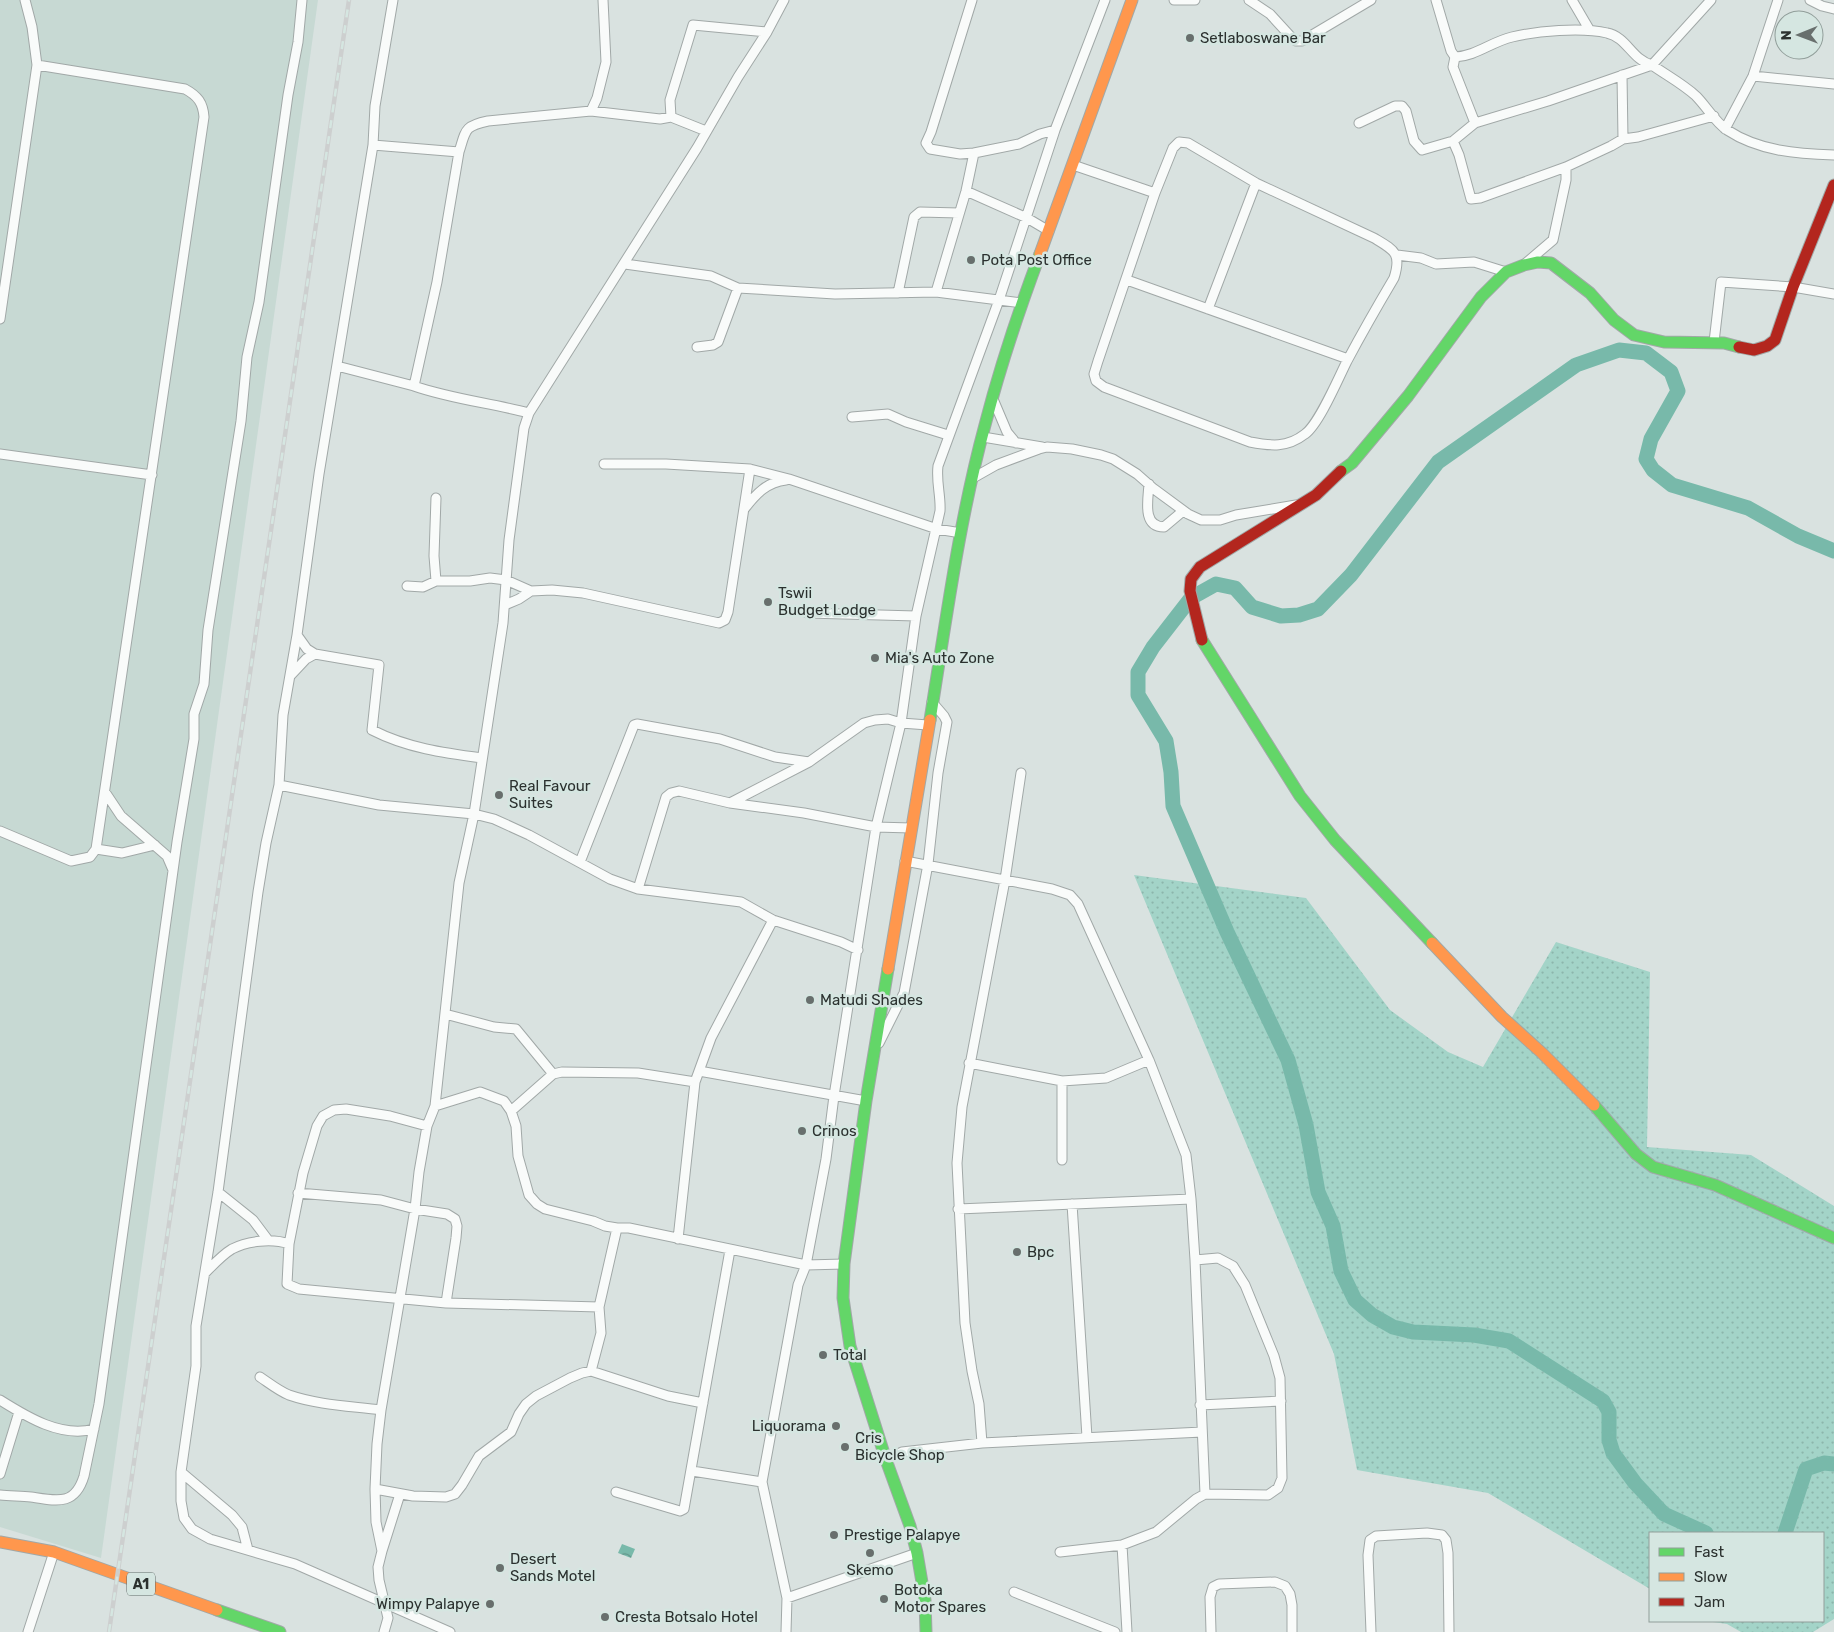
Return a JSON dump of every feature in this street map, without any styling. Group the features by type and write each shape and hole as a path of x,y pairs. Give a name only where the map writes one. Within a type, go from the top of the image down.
{"main road":[{"path":"926,1632 925,1600 910,1526 886,1460 850,1346 843,1298 844,1264 866,1100 905,861 961,533 973,478 993,400 1022,302 1132,0"},
{"path":"1834,185 1793,287 1775,340 1768,346 1754,350 1714,342 1664,342 1634,335 1614,320 1590,293 1551,263 1538,262 1506,272 1481,297 1408,396 1352,463 1335,475 1316,495 1200,567 1191,579 1190,584 1192,603 1202,640 1300,796 1335,840 1502,1017 1530,1040 1573,1083 1645,1163 1656,1170 1697,1179 1730,1191 1765,1205 1834,1238"},
{"name":"A1","path":"0,1542 54,1552 280,1632"}],"street":[{"path":"0,319 37,65 32,28 25,0"},
{"path":"0,1495 65,1500 74,1494 81,1486 94,1429 108,1345 194,740 194,714 204,684 208,630 240,429 247,357 259,302 288,95 298,42 302,0"},
{"path":"393,0 375,106 373,145 319,474 297,635 283,715 280,785 266,844 258,892 218,1192 196,1326 196,1366 181,1472 181,1501 184,1518 192,1528 210,1539 302,1566 450,1632"},
{"path":"591,111 597,98 606,62 603,0"},
{"path":"382,1551 376,1522 375,1489 381,1410 427,1126 436,1106 459,883 474,814 505,605 509,540 521,442 530,413 697,148 767,32 784,0"},
{"path":"972,0 934,124 926,143 930,149 960,154 974,153 1019,144 1040,134 1055,130"},
{"path":"786,1632 787,1598 762,1482 798,1286 806,1265 826,1159 876,827 901,722 916,616 937,529 941,500 938,485 938,466 999,300 1055,130 1106,0"},
{"path":"1174,0 1195,0"},
{"path":"1255,1 1280,23 1292,38 1296,41 1302,41 1371,0"},
{"path":"1436,0 1450,51 1454,57 1453,67 1476,123"},
{"path":"1572,0 1589,29"},
{"path":"1359,123 1395,106 1402,106 1406,111 1414,142 1422,150 1453,140 1476,123 1548,101 1652,65 1711,0"},
{"path":"1725,129 1753,76 1778,0"},
{"path":"1810,0 1834,9"},
{"path":"671,117 670,100 693,24 767,32"},
{"path":"1454,57 1465,56 1511,37 1589,29 1610,33 1624,42 1642,63 1652,65 1694,95 1725,129 1752,143 1781,151 1834,155"},
{"path":"0,831 71,860 90,857 96,849 204,117 204,106 196,94 185,89 37,65"},
{"path":"1622,76 1624,138"},
{"path":"1753,76 1834,84"},
{"path":"414,386 437,282 459,152 466,131 472,124 591,111 654,119 671,117 706,131"},
{"path":"1453,140 1471,199 1480,198 1566,167 1624,138 1638,137 1714,116"},
{"path":"1179,142 1188,143 1256,183 1374,238 1391,248 1397,255 1398,266 1394,278 1348,359 1314,426 1305,435 1289,443 1274,446 1250,442 1104,387 1096,381 1094,374 1155,193 1173,148 1179,142"},
{"path":"373,145 459,152"},
{"path":"936,292 960,213 974,153"},
{"path":"1073,165 1155,193"},
{"path":"1524,265 1553,240 1566,180 1566,167"},
{"path":"1208,309 1256,183"},
{"path":"966,190 1049,230"},
{"path":"898,293 914,217 920,212 960,213"},
{"path":"1397,255 1420,258 1436,264 1474,262 1506,272"},
{"path":"625,264 710,276 738,288 835,294 936,292 1022,302"},
{"path":"1126,280 1348,359"},
{"path":"1714,342 1720,282 1793,287 1834,294"},
{"path":"697,346 713,345 718,342 738,288"},
{"path":"337,366 428,391 530,413"},
{"path":"993,400 1007,432 1016,444"},
{"path":"852,417 888,414 906,422 948,435"},
{"path":"983,438 1016,444 1072,449 1101,455 1125,466 1184,511 1206,521 1299,504"},
{"path":"973,478 996,465 1047,447"},
{"path":"0,454 152,475"},
{"path":"604,464 666,464 750,469 789,479 937,529 961,533"},
{"path":"407,586 423,587 436,581 490,578 506,580 531,591 552,590 583,593 719,623 724,620 728,612 750,469"},
{"path":"743,510 762,488 777,481 789,479"},
{"path":"1149,484 1148,514 1153,524 1158,527 1164,527 1184,511"},
{"path":"436,498 434,556 436,581"},
{"path":"505,605 531,591"},
{"path":"807,613 916,616"},
{"path":"297,635 307,649 315,654 379,665 372,730 395,741 437,752 482,758"},
{"path":"290,676 306,659 315,654"},
{"path":"875,1049 904,993 928,864 938,774 947,722 932,702"},
{"path":"730,803 809,762 864,723 888,719 928,725"},
{"path":"580,862 634,725 637,724 720,740 775,757 809,762"},
{"path":"982,1443 979,1404 964,1323 957,1163 959,1129 969,1063 1005,880 1021,773"},
{"path":"280,785 378,804 474,814 494,819 610,879 638,889 741,902 773,920 841,942 858,950"},
{"path":"638,889 666,797 670,793 680,791 730,803 804,812 876,827 911,828"},
{"path":"105,792 121,816 167,856 174,871"},
{"path":"96,849 122,853 155,846"},
{"path":"905,861 928,864 1062,892 1070,895 1078,904 1149,1060 1186,1155 1195,1260 1205,1494"},
{"path":"678,1239 695,1082 711,1038 773,920"},
{"path":"445,1014 494,1027 516,1029 553,1074"},
{"path":"969,1063 1062,1082 1106,1078 1149,1060"},
{"path":"699,1071 834,1096 866,1100"},
{"path":"511,1111 553,1074 562,1072 638,1074 695,1082"},
{"path":"1062,1082 1062,1160"},
{"path":"436,1106 480,1092 504,1101 511,1111 516,1126 518,1156 529,1195 536,1204 545,1209 617,1228 629,1228 806,1265 844,1264"},
{"path":"427,1126 363,1110 346,1108 334,1110 323,1116 318,1126 298,1194 289,1244 287,1284 299,1289 446,1303 599,1307"},
{"path":"218,1192 254,1220 268,1240"},
{"path":"298,1194 381,1200 415,1209 447,1214 455,1219 457,1226 446,1303"},
{"path":"958,1209 1191,1198"},
{"path":"1072,1204 1087,1437"},
{"path":"591,1372 600,1333 599,1307 617,1228"},
{"path":"205,1273 232,1249 268,1240 289,1244"},
{"path":"616,1492 680,1511 684,1509 730,1250"},
{"path":"1060,1552 1122,1545 1156,1532 1173,1520 1196,1499 1205,1494 1259,1496 1268,1495 1278,1488 1282,1478 1281,1401 1280,1378 1274,1356 1245,1285 1233,1266 1218,1258 1195,1260"},
{"path":"375,1489 400,1494 446,1497 455,1494 479,1456 511,1432 526,1404 536,1396 582,1373 591,1372 668,1396 703,1403"},
{"path":"260,1377 287,1394 305,1399 381,1410"},
{"path":"0,1400 40,1422 68,1432 94,1429"},
{"path":"1200,1405 1281,1401"},
{"path":"0,1474 19,1412"},
{"path":"886,1460 902,1452 982,1443 1202,1432"},
{"path":"181,1472 232,1515 242,1527 248,1550"},
{"path":"692,1472 762,1482"},
{"path":"384,1632 388,1618 378,1567 400,1494"},
{"path":"1371,1632 1368,1555 1370,1540 1376,1536 1427,1533 1442,1535 1446,1540 1448,1553 1449,1632"},
{"path":"1122,1545 1127,1632"},
{"path":"28,1632 54,1552"},
{"path":"787,1598 917,1554"},
{"path":"1211,1632 1210,1597 1213,1587 1219,1584 1275,1582 1285,1586 1290,1594 1292,1632"},
{"path":"1014,1592 1115,1632"}],"shaded area":[{"path":"0,0 318,0 101,1558 0,1527"},
{"path":"1134,875 1306,898 1390,1010 1448,1052 1483,1067 1556,942 1650,972 1647,1147 1751,1155 1834,1206 1834,1619 1813,1632 1741,1632 1727,1624 1713,1622 1824,1622 1824,1532 1649,1532 1649,1588 1488,1493 1357,1470 1334,1354"}],"water":[{"path":"622,1544 635,1549 631,1558 618,1553"}],"waterway":[{"path":"1704,1532 1664,1514 1635,1483 1613,1453 1609,1440 1609,1412 1603,1401 1509,1341 1474,1335 1413,1332 1393,1327 1372,1315 1355,1300 1341,1271 1333,1226 1318,1192 1306,1125 1288,1060 1227,932 1173,806 1171,772 1166,741 1138,695 1138,672 1153,647 1191,598 1216,584 1235,588 1252,607 1281,616 1299,615 1318,609 1351,575 1438,462 1576,365 1619,350 1646,353 1671,372 1678,391 1651,439 1646,459 1653,470 1672,485 1748,508 1798,536 1834,551"},
{"path":"1785,1532 1806,1469 1824,1463 1834,1464"}],"railway":[{"path":"109,1632 349,0"}],"traffic: fast":[{"path":"930,720 954,571 976,461 1003,360 1040,254"},
{"path":"1341,471 1352,463 1408,396 1481,297 1506,272 1524,265 1538,262 1551,263 1590,293 1614,320 1634,335 1664,342 1724,343 1739,347"},
{"path":"1202,640 1300,796 1335,840 1432,943"},
{"path":"888,969 866,1101 844,1264 843,1298 850,1346 886,1460 910,1526 917,1553 925,1600 926,1632"},
{"path":"1594,1105 1636,1154 1653,1167 1715,1185 1834,1238"},
{"path":"217,1610 280,1632"}],"traffic: slow":[{"path":"1040,254 1132,0"},
{"path":"888,969 930,720"},
{"path":"1432,943 1502,1017 1542,1053 1594,1105"},
{"path":"0,1542 54,1552 217,1610"}],"traffic: jam":[{"path":"1739,347 1754,350 1767,346 1775,340 1793,287 1834,185"},
{"path":"1202,640 1190,591 1191,579 1200,567 1316,495 1341,471"}],"place":[{"name":"Setlaboswane Bar","path":"1190,38"},
{"name":"Pota Post Office","path":"971,260"},
{"name":"Tswii Budget Lodge","path":"768,602"},
{"name":"Mia's Auto Zone","path":"875,658"},
{"name":"Real Favour Suites","path":"499,795"},
{"name":"Matudi Shades","path":"810,1000"},
{"name":"Crinos","path":"802,1131"},
{"name":"Bpc","path":"1017,1252"},
{"name":"Total","path":"823,1355"},
{"name":"Liquorama","path":"836,1426"},
{"name":"Cris Bicycle Shop","path":"845,1447"},
{"name":"Prestige Palapye","path":"834,1535"},
{"name":"Skemo","path":"870,1553"},
{"name":"Desert Sands Motel","path":"500,1568"},
{"name":"Botoka Motor Spares","path":"884,1599"},
{"name":"Wimpy Palapye","path":"490,1604"},
{"name":"Cresta Botsalo Hotel","path":"605,1617"}]}
